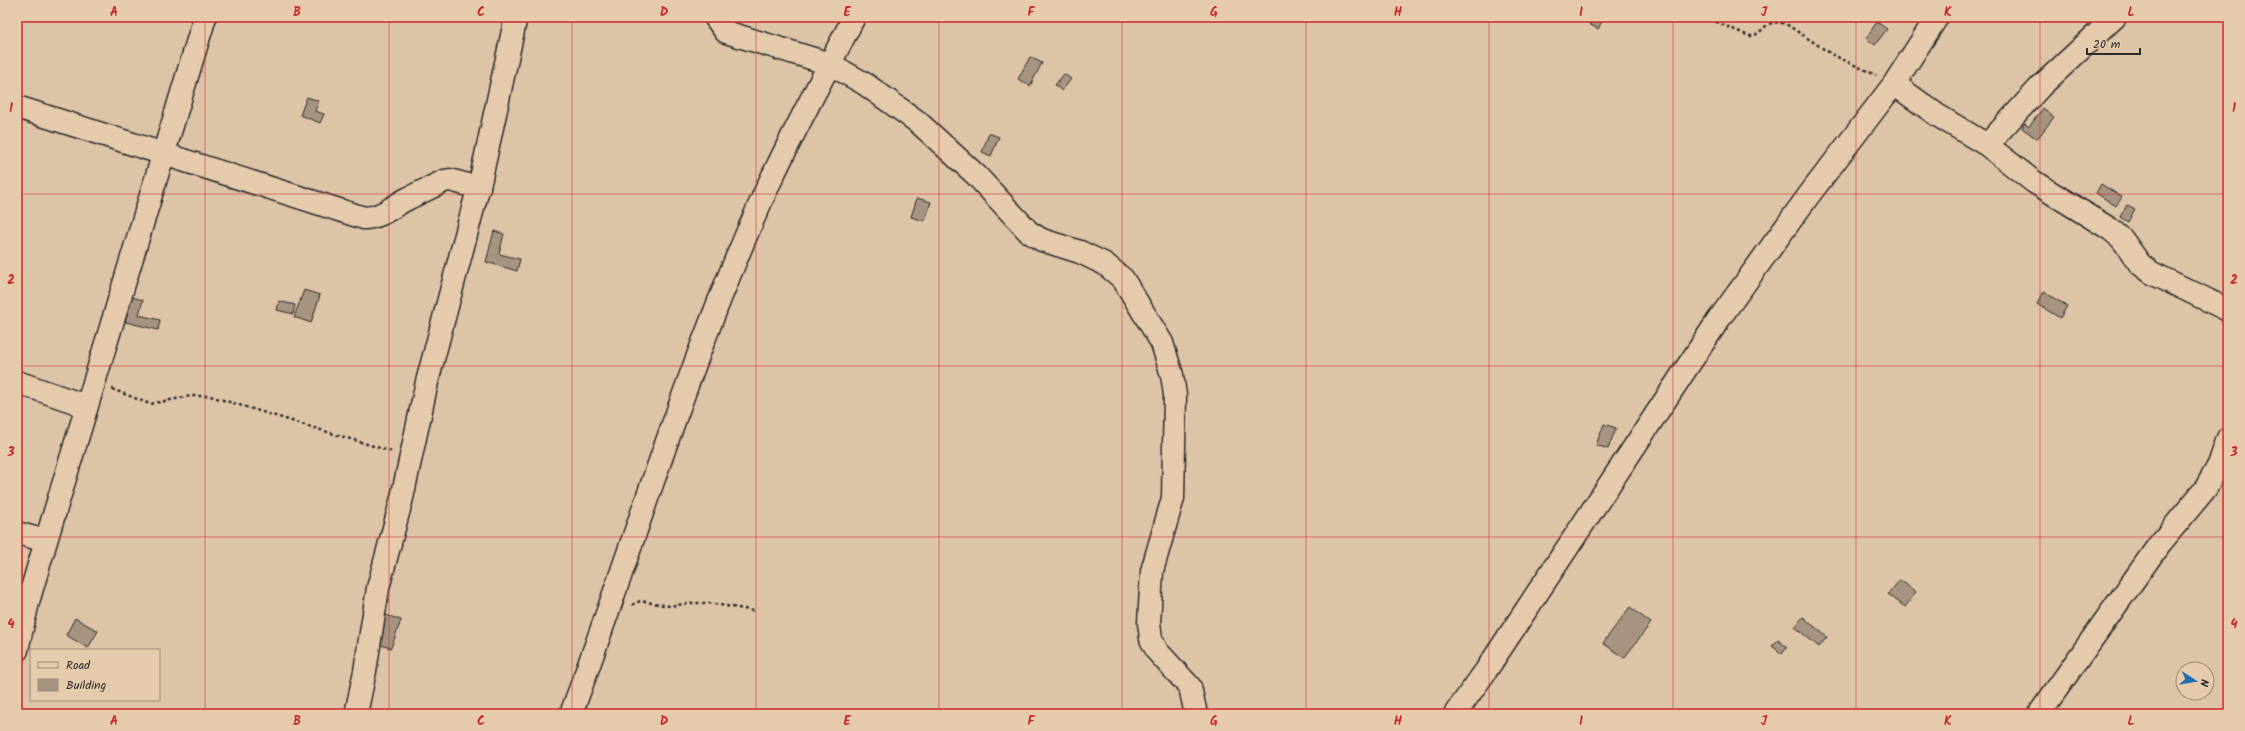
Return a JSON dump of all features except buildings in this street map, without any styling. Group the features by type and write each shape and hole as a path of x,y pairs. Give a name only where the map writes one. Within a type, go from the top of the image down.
{"street":[{"path":"17,650 28,602 86,406 164,154 184,80 205,17"},
{"path":"356,714 366,671 378,588 410,458 426,382 479,188 516,17"},
{"path":"715,17 726,32 830,64 865,84 918,122 976,175 1030,232 1042,240 1080,252 1105,264 1123,280 1162,343 1172,375 1175,395 1173,498 1152,571 1149,623 1150,639 1157,651 1190,687 1196,714"},
{"path":"571,714 608,616 669,431 758,207 799,123 854,17"},
{"path":"1455,714 1485,672 1719,319 1809,195 1894,84 1937,17"},
{"path":"1987,145 2042,86 2115,17"},
{"path":"1894,84 1937,115 1987,145 2034,182 2110,229 2122,239 2140,264 2152,273 2228,310"},
{"path":"17,107 364,218 372,218 381,214 405,200 444,181 450,180 479,188"},
{"path":"17,382 86,406"},
{"path":"2039,714 2158,546 2206,488 2219,465 2228,438"},
{"path":"17,533 46,541"}],"path":[{"path":"1705,17 1750,36 1759,32 1768,23 1779,22 1786,24 1833,55 1894,84"},
{"path":"94,381 150,404 191,396 210,396 410,458"},
{"path":"608,616 640,601 665,606 689,603 709,603 755,611"}]}
